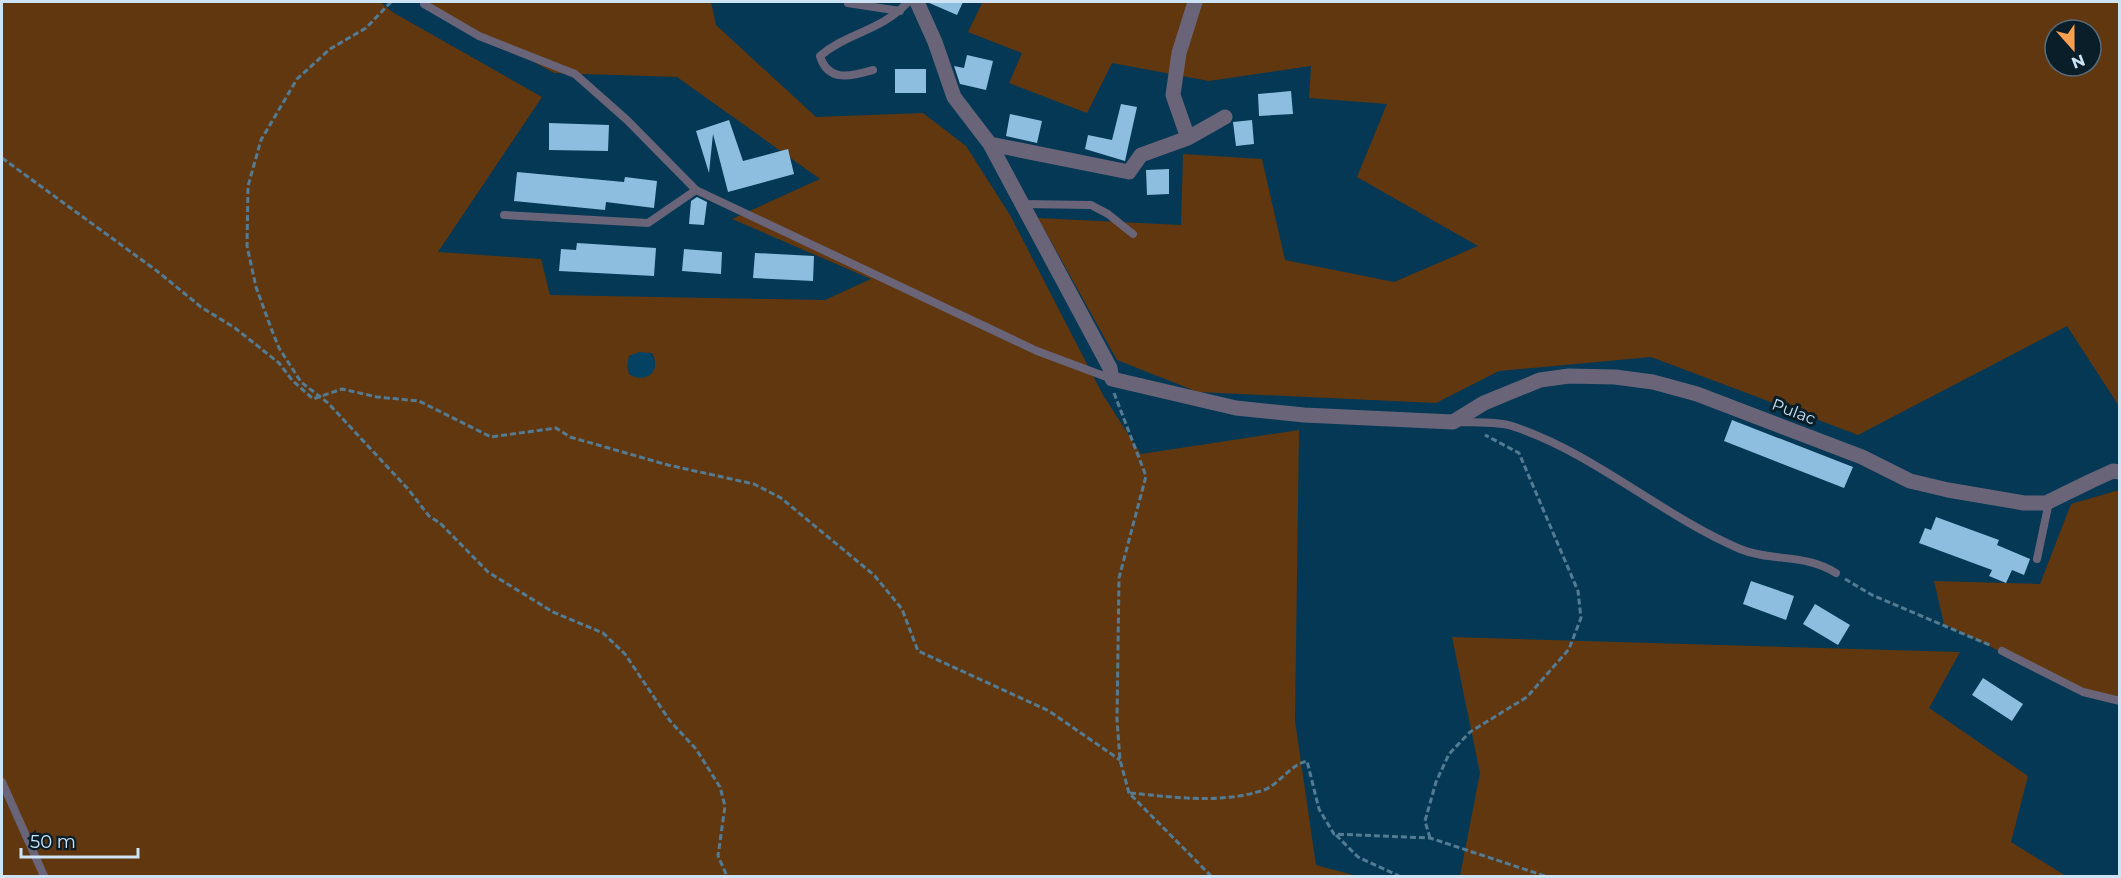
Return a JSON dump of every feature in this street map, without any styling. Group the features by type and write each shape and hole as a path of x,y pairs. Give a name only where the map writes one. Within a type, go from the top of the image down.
{"street":[{"path":"916,2 935,42 954,97 990,144 1110,368 1112,379 1236,408 1304,415 1453,422"},
{"path":"1188,138 1173,95 1179,53 1195,2"},
{"path":"990,144 1129,172 1141,155 1188,138 1225,117"},
{"name":"Pulac","path":"1453,422 1484,403 1540,380 1569,376 1653,381 1762,418 1862,457 1910,481 2024,503 2049,501 2112,471 2120,472"}],"lane":[{"path":"421,2 479,36 575,74 627,120 696,190 1037,351 1112,379"},
{"path":"873,70 852,76 834,75 823,68 820,56 834,44 877,27 900,11 908,2"},
{"path":"848,3 900,11"},
{"path":"504,215 648,223 696,190"},
{"path":"1022,204 1091,205 1108,214 1133,234"},
{"path":"1453,422 1513,426 1589,460 1672,515 1742,550 1821,563 1836,573"},
{"path":"2037,559 2049,501"},
{"path":"2002,651 2045,675 2084,692 2120,701"},
{"path":"2,782 44,876"}],"path":[{"path":"392,2 366,28 330,49 297,79 261,140 248,186 247,246 256,287 279,348 301,382 328,403 408,489 429,516 440,523 488,572 552,612 603,633 625,654 670,721 696,749 720,787 725,806 718,856 727,876"},
{"path":"2,158 157,271 201,307 235,328 279,363 306,395 313,399 342,389 377,397 419,401 491,437 556,428 570,437 668,465 754,484 781,498 874,575 902,609 918,651 1049,711 1120,760"},
{"path":"1112,379 1115,399 1136,443 1146,476 1119,578 1117,720 1120,760 1129,793 1211,876"},
{"path":"1430,838 1425,821 1436,782 1449,754 1470,732 1527,697 1569,649 1581,618 1578,591 1519,453 1479,433"},
{"path":"1836,573 1872,595 2002,651"},
{"path":"1129,793 1201,799 1263,791 1296,763 1307,761 1320,809 1334,834 1358,857 1399,876"},
{"path":"1334,834 1430,838 1545,876"}],"shaded area":[{"path":"2,2 380,2 394,13 542,97 438,252 541,259 550,295 825,300 871,279 732,219 820,179 677,77 554,73 425,2 711,2 716,25 816,117 923,113 966,146 1010,215 1103,395 1141,454 1299,430 1295,721 1316,865 1357,876 2,876","holes":["639,352 652,353 655,365 651,374 641,378 629,374 627,366 629,356"]},
{"path":"2119,2 2119,406 2067,326 1858,435 1651,357 1499,371 1436,403 1198,392 1117,360 1038,218 1181,225 1183,154 1262,159 1285,260 1394,282 1478,246 1357,177 1387,104 1309,98 1311,66 1209,81 1112,63 1087,113 1009,83 1022,53 968,32 982,3"},
{"path":"641,351 651,355 655,365 651,375 641,379 631,375 627,365 631,355"},
{"path":"2119,490 2119,701 2083,692 1944,624 1934,581 2040,584 2071,504"},
{"path":"1452,637 1960,652 1929,708 2028,776 2011,842 2066,876 1460,876 1480,773"}],"building":[{"path":"927,2 963,2 957,15"},
{"path":"967,55 993,61 986,90 960,84 954,66 964,68"},
{"path":"895,69 926,69 926,93 895,93"},
{"path":"1291,91 1293,114 1259,116 1258,94"},
{"path":"1121,104 1137,107 1125,161 1085,149 1088,135 1112,140"},
{"path":"1010,114 1042,121 1037,143 1006,136"},
{"path":"729,120 743,161 788,149 794,174 728,192 713,134 709,173 696,131"},
{"path":"1252,120 1254,144 1236,146 1233,122"},
{"path":"549,123 609,125 608,151 549,150"},
{"path":"1169,169 1169,194 1147,195 1146,170"},
{"path":"517,172 624,182 625,177 657,181 654,208 606,202 605,210 514,201"},
{"path":"697,197 707,202 704,225 689,224 691,201"},
{"path":"577,243 656,248 654,276 559,271 561,249 576,250"},
{"path":"684,249 722,252 721,274 682,271"},
{"path":"755,253 814,256 813,281 753,278"},
{"path":"1732,420 1853,467 1844,488 1724,441"},
{"path":"1936,517 1999,540 1997,545 2030,559 2024,575 2012,570 2006,583 1989,576 1992,570 1919,543 1925,528 1931,530"},
{"path":"1751,581 1794,596 1786,620 1743,604"},
{"path":"1815,604 1850,625 1838,645 1803,624"},
{"path":"1983,678 2023,704 2012,721 1972,695"}]}
